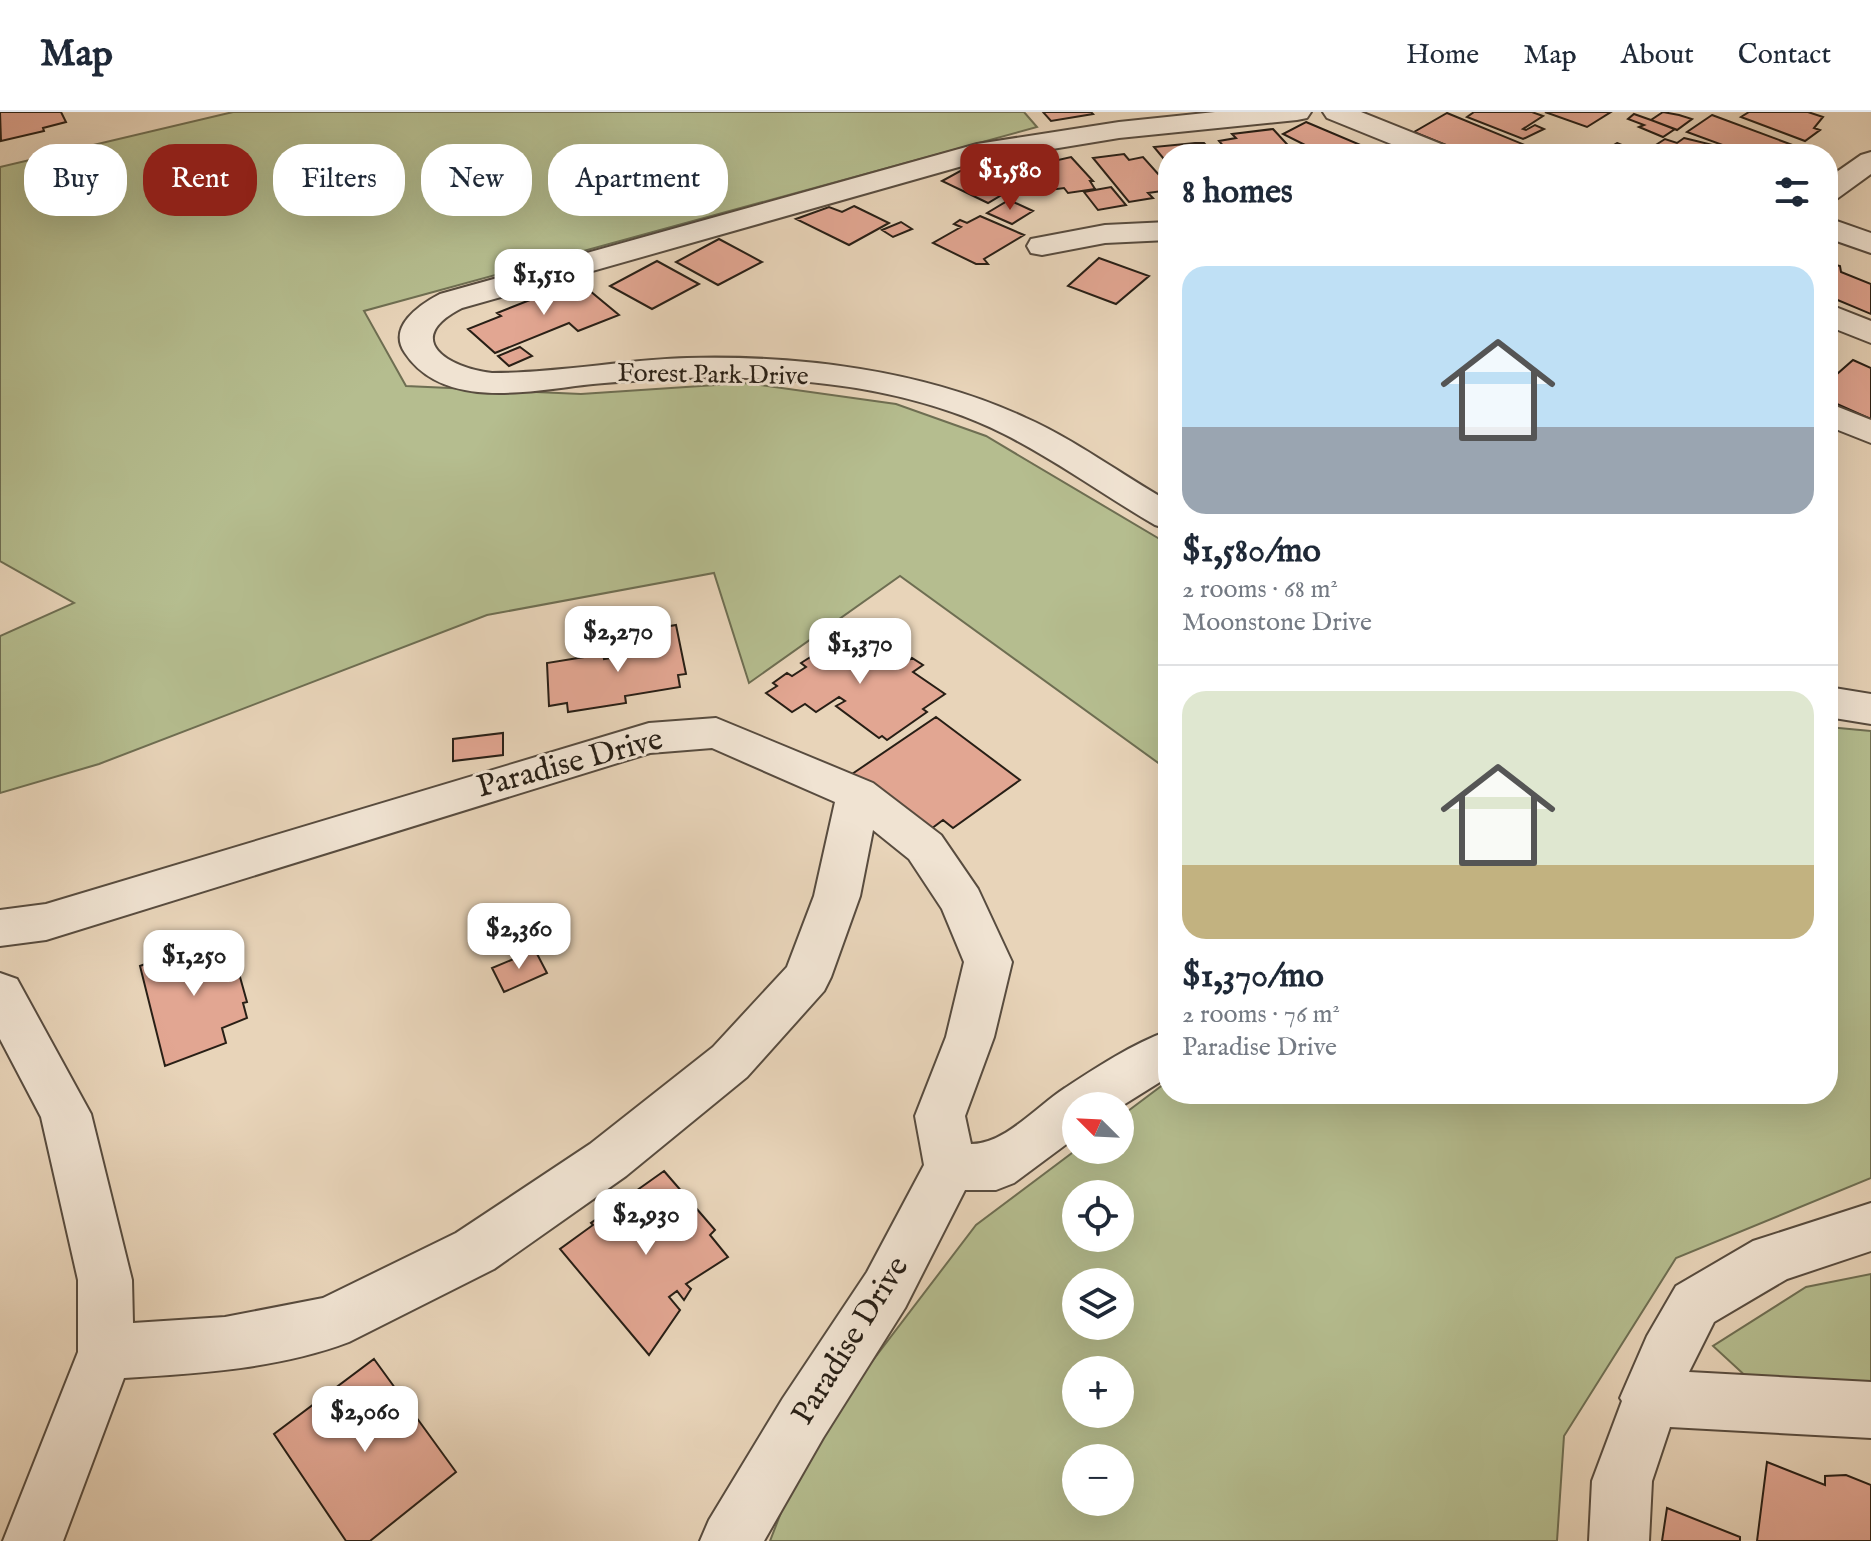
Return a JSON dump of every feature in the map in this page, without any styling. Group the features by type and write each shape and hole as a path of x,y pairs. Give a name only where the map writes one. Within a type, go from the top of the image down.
{"street":[{"name":"Forest Park Drive","path":"1158,511 1013,424 939,398 854,381 775,370 671,370 517,382 487,381 448,372 425,358 414,340 419,323 435,308 465,296 977,153 1119,130 1297,112"},
{"path":"1337,112 1416,144"},
{"path":"1838,185 1871,161"},
{"path":"1042,246 1101,234 1158,231"},
{"path":"1838,231 1871,244"},
{"path":"1838,318 1871,333"},
{"path":"1838,418 1871,433"},
{"path":"1838,704 1871,709"},
{"name":"Paradise Drive","path":"0,928 46,922 649,738 716,733 858,794 925,847 962,902 988,962 970,1037 940,1116 950,1167 886,1290 803,1418 730,1541"},
{"path":"106,1352 225,1344 329,1323 475,1251 608,1160 730,1062 807,977 837,896 858,794"},
{"path":"0,993 66,1114 105,1280 106,1352 33,1541"},
{"path":"1102,1092 1158,1058"},
{"path":"950,1167 996,1167 1062,1118"},
{"path":"1619,1541 1622,1481 1649,1398 1667,1355 1695,1304 1772,1259 1871,1227"},
{"path":"1649,1398 1871,1410"}],"green space":[{"path":"233,112 1024,112 1037,127 728,211 728,144 548,144 548,216 711,216 364,311 406,386 581,394 746,383 896,404 986,436 1158,538 1158,763 900,576 749,683 714,573 487,615 99,764 0,793 0,636 74,603 0,561 0,167 24,161 24,216 127,216 127,144 97,144"},
{"path":"1838,728 1871,731 1871,1178 1676,1258 1564,1436 1557,1541 770,1541 806,1448 976,1225 1062,1160 1062,1164 1134,1164 1134,1106 1158,1088 1158,1104 1838,1104"},
{"path":"1871,1274 1871,1388 1750,1380 1713,1346 1806,1287"}],"building":[{"path":"0,112 61,112 66,122 43,128 44,131 1,141"},
{"path":"1043,112 1091,112 1093,114 1051,121"},
{"path":"1474,112 1532,112 1543,116 1523,129 1535,125 1544,129 1523,139 1467,117"},
{"path":"1545,112 1611,112 1587,127"},
{"path":"1663,112 1692,119 1677,130 1651,120"},
{"path":"1749,112 1808,112 1823,117 1814,128 1820,130 1805,141 1741,117"},
{"path":"1447,113 1522,144 1443,144 1414,132"},
{"path":"1634,114 1675,129 1663,137 1628,119"},
{"path":"1712,115 1790,144 1720,144 1687,132"},
{"path":"1306,122 1358,144 1303,144 1283,134"},
{"path":"1273,129 1287,144 1222,144 1219,141 1236,138 1232,134"},
{"path":"1684,138 1709,144 1657,144 1665,139 1677,143"},
{"path":"1124,154 1129,160 1143,157 1158,174 1158,192 1148,193 1153,198 1129,202 1093,158"},
{"path":"1071,157 1093,181 1090,181 1095,189 1068,193 1064,188 1050,190 1032,166"},
{"path":"978,169 1015,187 988,203 942,181 962,170 971,174"},
{"path":"1111,187 1126,205 1098,210 1084,192"},
{"path":"1009,200 1033,211 1012,224 987,213"},
{"path":"854,206 889,223 849,245 796,219 829,207 842,212"},
{"path":"980,216 1024,235 984,259 988,264 976,264 933,243 961,227 954,224 960,220 967,223"},
{"path":"901,222 912,229 893,237 882,230"},
{"path":"719,239 762,262 718,285 676,262"},
{"path":"1099,258 1149,276 1116,304 1068,286"},
{"path":"657,261 699,284 652,309 610,286"},
{"path":"1838,266 1841,272 1871,284 1871,314 1838,300"},
{"path":"578,281 619,315 578,331 569,323 495,353 468,329 501,316 497,313"},
{"path":"520,347 532,356 509,366 498,356"},
{"path":"1853,360 1871,368 1871,419 1838,404 1838,373"},
{"path":"676,625 686,674 678,675 680,687 625,696 626,703 568,712 567,703 549,706 547,663 603,654 604,659 630,655 629,650 650,647 647,630"},
{"path":"849,628 903,664 912,658 923,665 913,672 945,694 923,709 927,712 887,740 882,736 879,738 836,706 845,701 839,697 816,712 805,704 792,712 766,693 777,686 773,683 787,673 792,676 806,667 801,663 845,635 842,633"},
{"path":"936,717 1020,780 953,828 943,820 923,835 852,774"},
{"path":"503,733 503,755 453,761 453,739"},
{"path":"228,934 247,1002 243,1003 247,1018 222,1028 226,1043 165,1066 140,966"},
{"path":"535,950 547,973 504,992 492,968"},
{"path":"664,1171 715,1230 710,1235 728,1257 686,1284 691,1289 684,1300 677,1291 669,1297 680,1310 649,1355 560,1249"},
{"path":"374,1359 456,1472 370,1541 346,1541 274,1434"},
{"path":"1767,1462 1825,1485 1825,1476 1846,1475 1871,1485 1871,1541 1757,1541"},
{"path":"1667,1508 1740,1537 1740,1541 1662,1541"}]}
